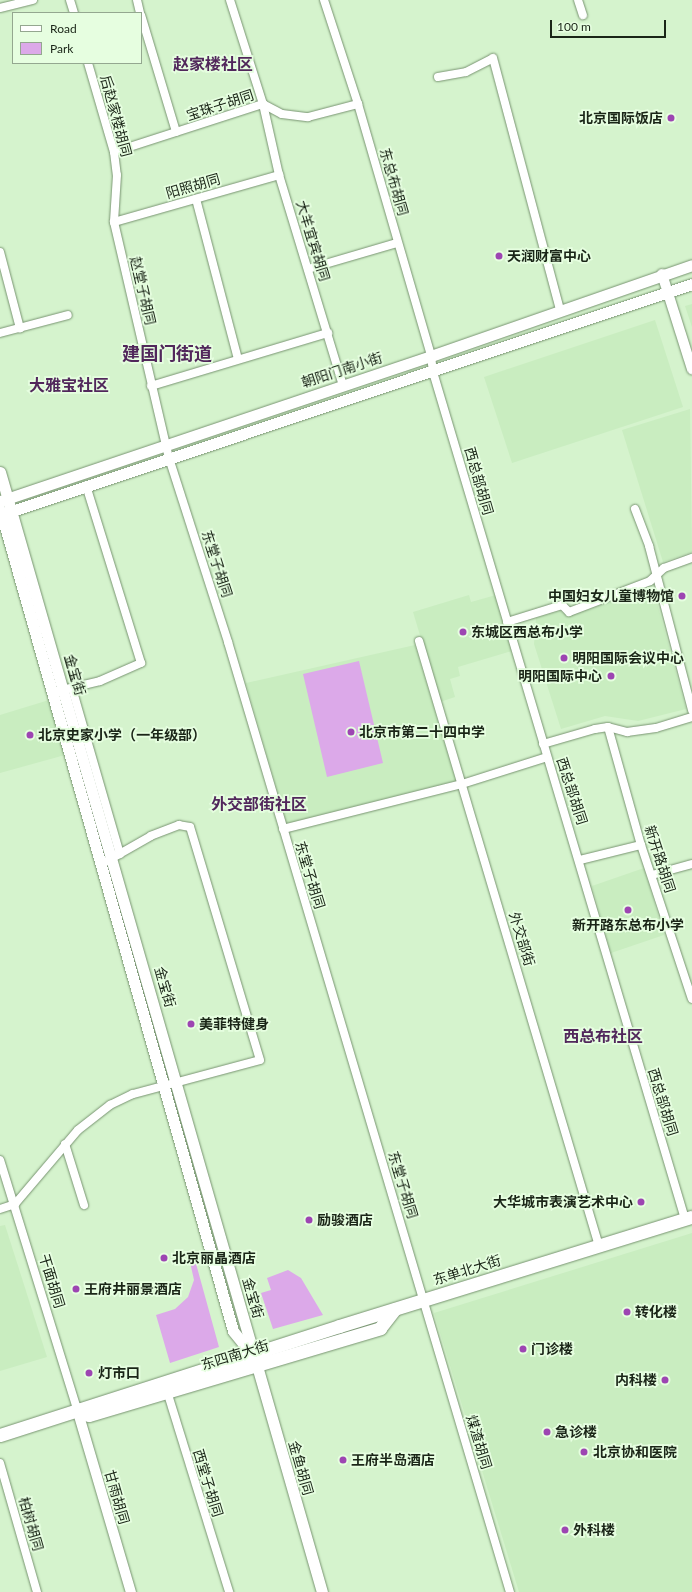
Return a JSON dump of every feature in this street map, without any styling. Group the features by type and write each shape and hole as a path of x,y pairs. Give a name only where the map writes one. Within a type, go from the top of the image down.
{"main road":[{"name":"朝阳门南小街","path":"4,500 431,356 662,274 692,265"},
{"path":"3,512 433,372 667,291 692,284"},
{"name":"金宝街","path":"0,472 4,500 3,512 51,692 111,859 176,1082 253,1359"},
{"name":"金宝街","path":"3,512 68,689 111,859 164,1085 233,1331 253,1359"},
{"name":"东单北大街","path":"253,1359 395,1309 688,1218"},
{"name":"东四南大街","path":"0,1435 77,1409 165,1387 253,1359"},
{"name":"金鱼胡同","path":"253,1359 322,1592"}],"street":[{"path":"0,8 33,0"},
{"path":"70,0 74,12"},
{"path":"136,0 140,12"},
{"name":"大羊宜宾胡同","path":"230,0 263,104 280,175 343,385"},
{"name":"东总布胡同","path":"324,0 358,104 397,243 431,356 433,372"},
{"path":"578,0 583,15"},
{"path":"142,17 176,132"},
{"path":"438,77 466,72 493,58 560,310"},
{"name":"后赵家楼胡同","path":"88,64 114,152 117,175"},
{"name":"宝珠子胡同","path":"114,152 263,104 282,114 308,117 358,104"},
{"name":"赵堂子胡同","path":"117,175 114,222 169,458"},
{"name":"阳照胡同","path":"114,222 280,175"},
{"path":"196,199 238,359"},
{"path":"308,269 397,243"},
{"path":"0,252 20,328"},
{"path":"662,274 692,369"},
{"path":"0,333 68,315"},
{"path":"151,386 328,333"},
{"name":"西总部胡同","path":"433,372 543,744 580,860 629,1036 688,1218"},
{"name":"东堂子胡同","path":"169,458 283,829 424,1300"},
{"path":"51,692 100,681 141,663 86,485"},
{"path":"635,509 649,546 655,576 692,710"},
{"path":"507,622 562,605 569,612 650,581 664,568 692,558"},
{"name":"外交部街","path":"419,641 599,1246"},
{"path":"543,744 608,727 627,732 656,728 692,717"},
{"name":"新开路胡同","path":"608,727 641,845 692,999"},
{"path":"283,829 462,784 547,757"},
{"path":"0,1209 15,1204 78,1130 110,1104 164,1085 260,1060 190,827 179,825 151,836 111,859"},
{"path":"580,860 641,845"},
{"path":"652,875 692,864"},
{"path":"65,1144 84,1205"},
{"name":"干面胡同","path":"0,1160 15,1204 77,1409"},
{"name":"煤渣胡同","path":"424,1300 510,1592"},
{"name":"西堂子胡同","path":"165,1387 229,1592"},
{"name":"甘雨胡同","path":"77,1409 131,1592"},
{"name":"柏树胡同","path":"0,1463 37,1592"}],"shaded area":[{"path":"692,304 692,327 685,306"},
{"path":"655,320 683,407 512,463 484,377"},
{"path":"690,409 692,552 663,562 622,430"},
{"name":"明阳国际中心","path":"653,588 686,709 638,721 605,716 561,729 534,644 536,618 560,611 568,616"},
{"name":"东城区西总布小学","path":"469,595 471,602 496,595 512,651 458,667 460,676 450,679 455,697 440,702 413,612"},
{"name":"北京市第二十四中学","path":"415,645 456,781 287,824 246,683"},
{"name":"北京史家小学（一年级部）","path":"49,700 65,755 0,773 0,715"},
{"name":"新开路东总布小学","path":"644,868 664,935 611,953 592,886"},
{"path":"5,1225 47,1357 0,1371 0,1226"},
{"name":"北京协和医院","path":"692,1233 692,1592 519,1592 434,1313"}],"green space":[{"path":"359,661 383,763 327,777 303,674"},
{"path":"195,1260 219,1347 170,1363 156,1315 175,1309 188,1297 194,1280 190,1262"},
{"path":"288,1270 301,1278 323,1315 273,1329 261,1293 271,1290 267,1278"}],"place":[{"name":"北京国际饭店","path":"671,118"},
{"name":"天润财富中心","path":"499,256"},
{"name":"中国妇女儿童博物馆","path":"682,596"},
{"name":"东城区西总布小学","path":"463,632"},
{"name":"明阳国际会议中心","path":"564,658"},
{"name":"明阳国际中心","path":"611,676"},
{"name":"北京市第二十四中学","path":"351,732"},
{"name":"北京史家小学（一年级部）","path":"30,735"},
{"name":"新开路东总布小学","path":"628,910"},
{"name":"美菲特健身","path":"191,1024"},
{"name":"大华城市表演艺术中心","path":"641,1202"},
{"name":"励骏酒店","path":"309,1220"},
{"name":"北京丽晶酒店","path":"164,1258"},
{"name":"王府井丽景酒店","path":"76,1289"},
{"name":"转化楼","path":"627,1312"},
{"name":"门诊楼","path":"523,1349"},
{"name":"灯市口","path":"89,1373"},
{"name":"内科楼","path":"665,1380"},
{"name":"急诊楼","path":"547,1432"},
{"name":"北京协和医院","path":"584,1452"},
{"name":"王府半岛酒店","path":"343,1460"},
{"name":"外科楼","path":"565,1530"}],"district":[{"name":"赵家楼社区","path":"213,64"},
{"name":"建国门街道","path":"167,353"},
{"name":"大雅宝社区","path":"69,385"},
{"name":"外交部街社区","path":"259,804"},
{"name":"西总布社区","path":"603,1036"}]}
